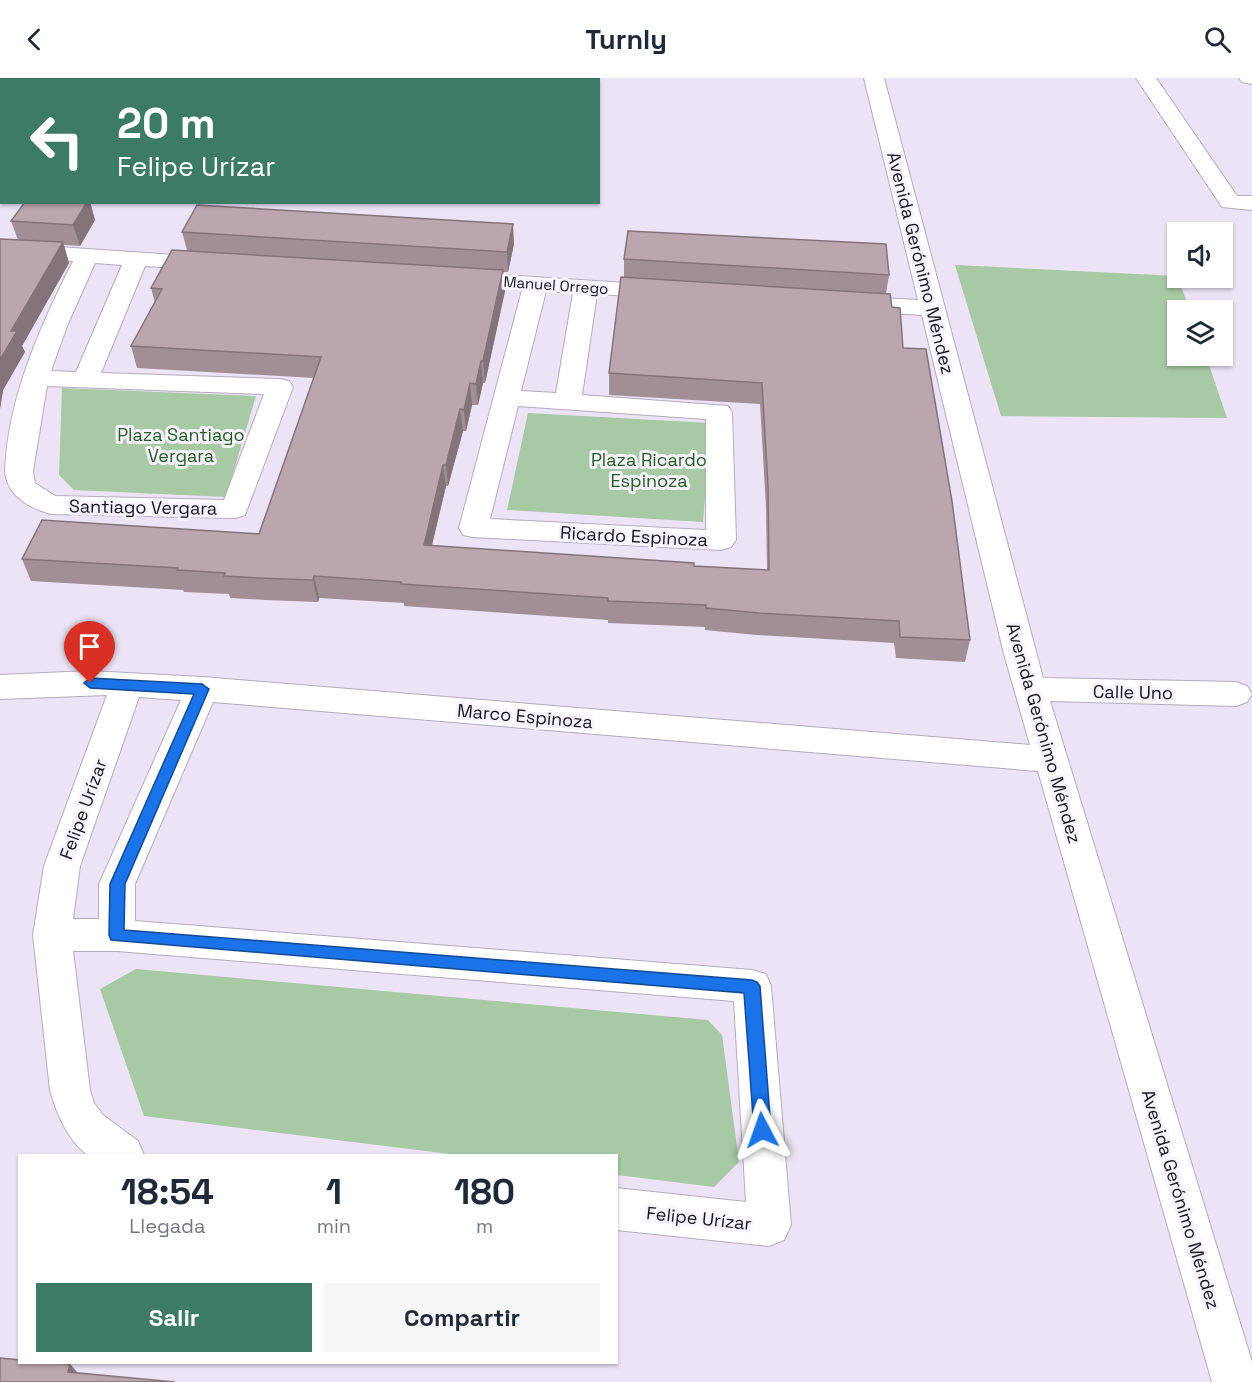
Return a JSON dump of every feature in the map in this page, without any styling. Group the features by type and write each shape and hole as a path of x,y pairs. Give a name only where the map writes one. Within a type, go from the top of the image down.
{"street":[{"name":"Avenida Gerónimo Méndez","path":"874,78 1050,759 1235,1382"},
{"path":"1146,78 1230,202 1252,203"},
{"path":"0,250 230,265"},
{"name":"Santiago Vergara","path":"35,378 280,387 235,509 51,505 39,500 21,483 19,471 27,410 35,378 56,322 87,256"},
{"path":"86,379 136,259"},
{"name":"Manuel Orrego","path":"442,278 682,292"},
{"name":"Ricardo Espinoza","path":"508,398 719,412 721,540 473,528 536,284"},
{"path":"568,403 586,287"},
{"path":"825,301 932,308"},
{"name":"Marco Espinoza","path":"0,687 90,683 202,689 1050,759"},
{"name":"Felipe Urízar","path":"121,1154 102,1143 86,1128 76,1110 70,1090 52,935 62,866 127,685"},
{"path":"117,935 117,884 202,689"},
{"name":"Calle Uno","path":"1031,690 1236,694"},
{"name":"Felipe Urízar","path":"52,935 117,935 752,986 769,1225 618,1209"}],"green space":[{"path":"955,265 1167,276 1167,288 1182,288 1186,300 1167,300 1167,366 1209,366 1227,418 1001,416"},
{"name":"Plaza Santiago Vergara","path":"62,388 256,396 226,497 74,490 59,475"},
{"name":"Plaza Ricardo Espinoza","path":"528,413 711,423 703,522 507,510"},
{"path":"136,969 708,1020 722,1035 739,1162 714,1187 618,1175 618,1154 450,1154 144,1116 100,989"}],"building":[{"path":"24,204 86,204 73,225 11,221"},
{"path":"197,205 513,224 507,252 182,232"},
{"path":"628,231 886,244 889,275 624,259"},
{"path":"0,239 63,242 11,331 17,331 0,360"},
{"path":"172,250 503,270 483,361 481,361 476,384 470,383 464,410 460,409 446,465 443,465 424,545 694,563 694,566 769,570 768,486 762,383 609,373 621,277 890,294 892,307 900,308 903,348 926,349 952,501 970,640 900,637 899,621 759,613 706,608 706,605 608,601 608,598 401,584 401,582 314,576 313,580 224,576 225,573 177,570 178,568 22,559 42,520 259,534 321,357 131,346 162,289 151,288"},
{"path":"0,1358 18,1360 18,1364 70,1364 68,1372 175,1382 0,1382"}],"route":[{"path":"90,683 202,689 117,884 117,935 752,986 762,1130"}]}
